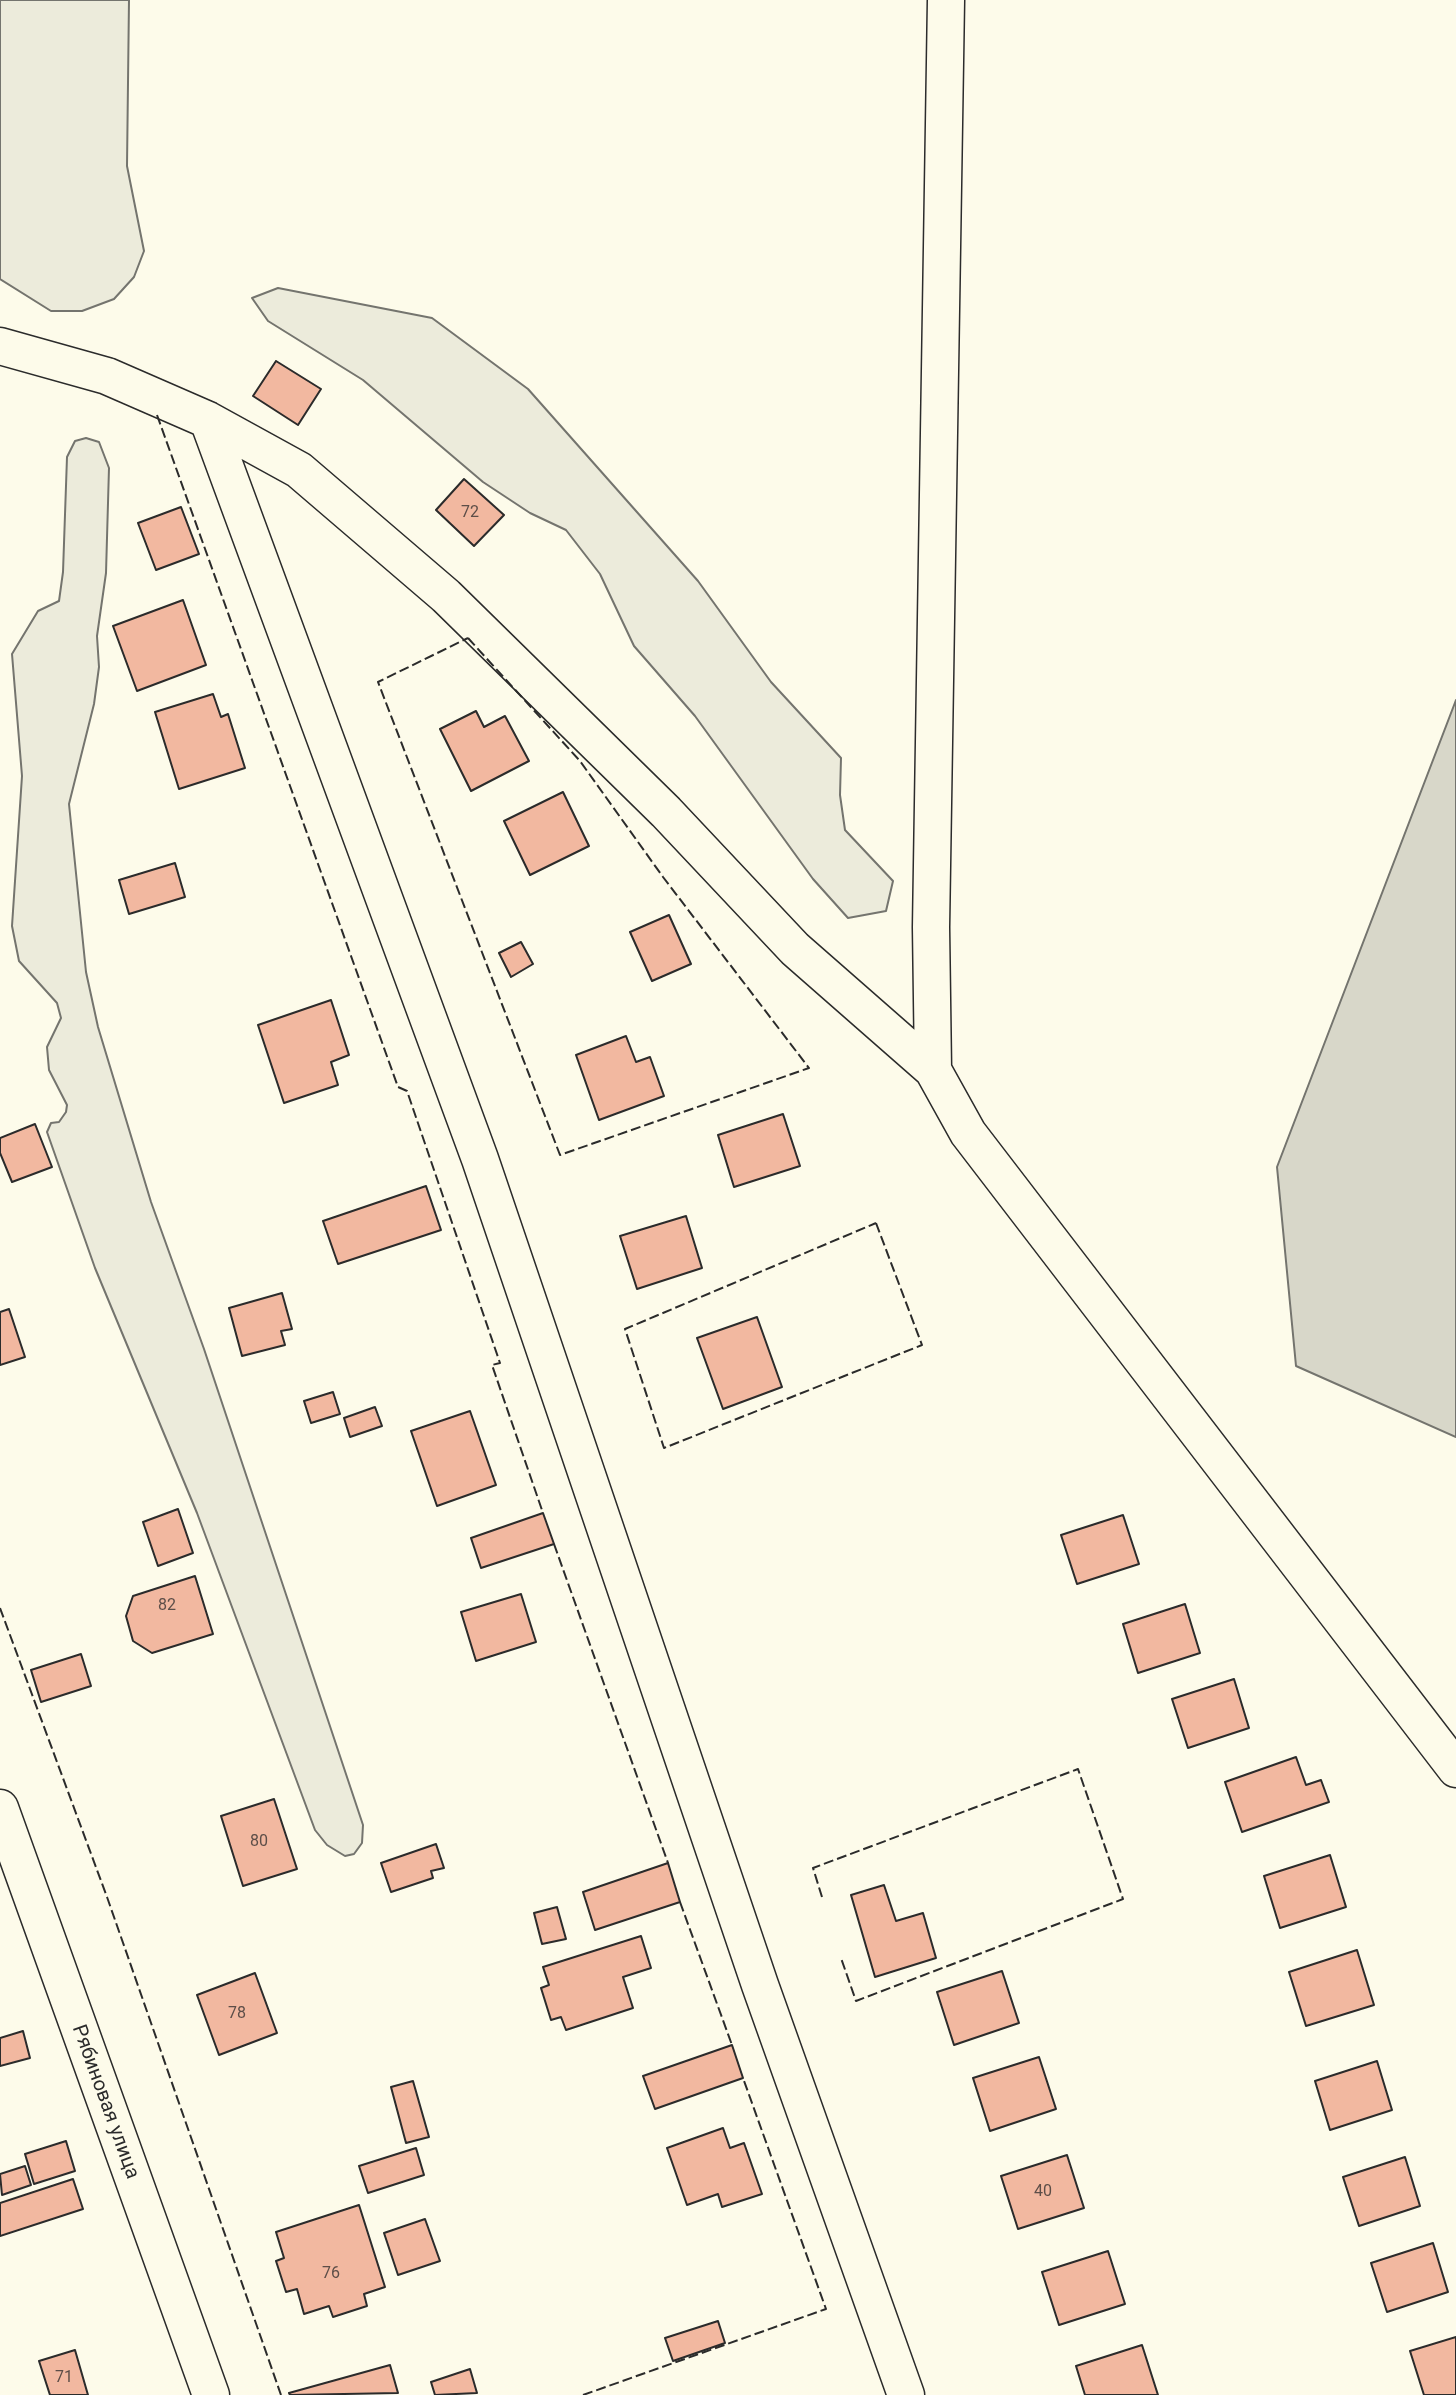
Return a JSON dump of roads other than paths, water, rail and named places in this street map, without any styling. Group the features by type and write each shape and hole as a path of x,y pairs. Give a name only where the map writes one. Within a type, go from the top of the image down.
{"street":[{"path":"933,1070 931,927 946,0"},
{"path":"0,346 107,376 208,420 299,470 446,596 666,812 795,949 933,1070 968,1133 1456,1769"},
{"path":"208,420 480,1159 755,1970 906,2395"},
{"name":"Рябиновая улица","path":"0,1808 211,2395"}]}
